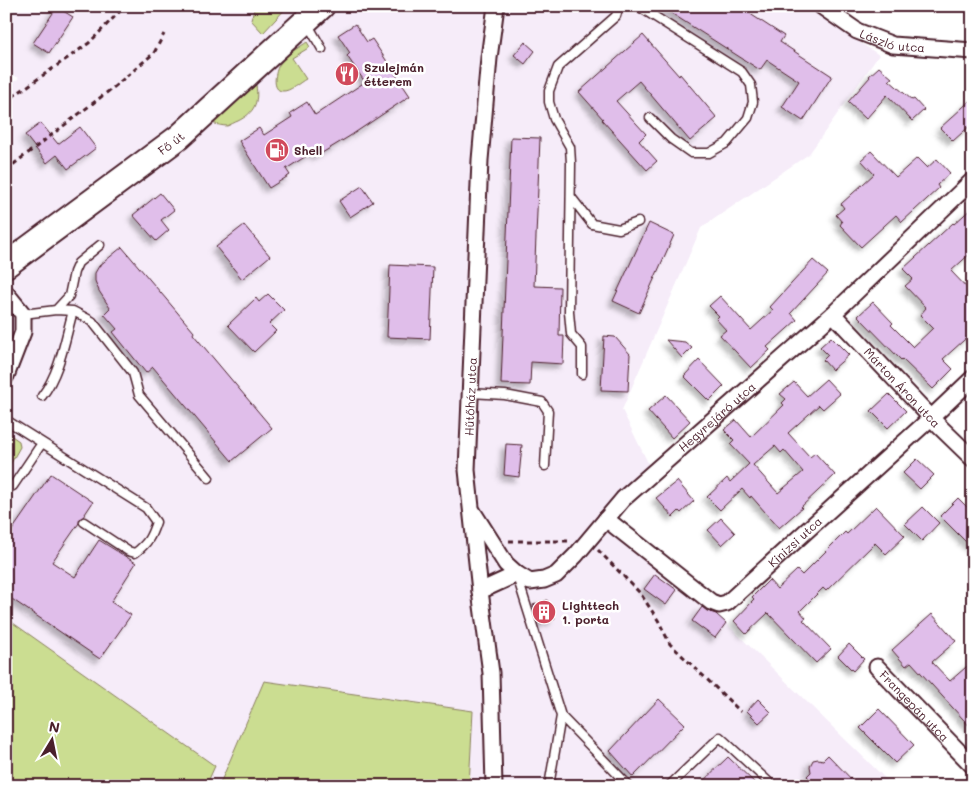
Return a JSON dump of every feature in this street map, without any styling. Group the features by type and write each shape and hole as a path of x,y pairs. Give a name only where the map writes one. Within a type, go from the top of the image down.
{"main road":[{"name":"Fő út","path":"6,265 179,137 314,14"}],"street":[{"name":"Hűtőház utca","path":"494,786 491,673 467,470 480,160 489,58 496,6"},
{"name":"László utca","path":"821,6 857,31 893,44 973,51"},
{"name":"Hegyrejáró utca","path":"516,574 530,582 544,580 556,575 576,555 623,499 833,314 973,180"},
{"path":"6,376 23,332 23,314 8,298"},
{"name":"Márton Áron utca","path":"833,314 973,459"},
{"name":"Kinizsi utca","path":"606,519 711,602 727,603 973,378"},
{"path":"471,509 506,564 516,574 480,591"},
{"name":"Frangepán utca","path":"877,667 973,766"}],"lane":[{"path":"582,374 582,347 572,334 569,312 570,148 554,119 549,102 549,91 558,67 616,16 619,6"},
{"path":"638,6 742,72 751,85 752,102 748,118 727,143 709,153 691,153 671,140 650,118"},
{"path":"314,14 322,49"},
{"path":"571,197 592,224 620,229 638,222"},
{"path":"56,310 69,296 78,263 100,245"},
{"path":"23,314 56,310 73,311 92,322 133,373 139,395 209,478"},
{"path":"42,396 49,387 59,361 73,311"},
{"path":"470,392 505,395 542,402 548,411 545,466"},
{"path":"6,420 146,508 156,522 145,546 136,553 128,551 84,522"},
{"path":"6,489 13,486 42,443"},
{"path":"516,574 561,716 629,786"},
{"path":"549,786 561,716"},
{"path":"669,786 720,737 773,786"}],"path":[{"path":"6,103 90,43 125,6"},
{"path":"6,170 114,87 154,53 164,34"},
{"path":"491,540 587,541 603,554 640,593 658,620 670,644 741,712"}],"shaded area":[{"path":"6,6 805,6 879,55 809,154 701,228 622,410 649,465 624,488 617,529 726,623 893,786 469,786 473,711 264,682 219,786 6,786 6,88 19,78 6,71"}],"green space":[{"path":"255,6 288,6 263,33 251,20"},
{"path":"307,42 310,47 292,58 306,79 288,90 279,90 275,81 279,65 290,54"},
{"path":"256,85 256,102 248,115 227,126 211,123"},
{"path":"6,432 19,441 20,447 6,472"},
{"path":"6,618 215,766 206,786 6,786"},
{"path":"264,681 473,711 469,786 219,786"}],"building":[{"path":"660,6 738,6 784,36 780,42 832,76 803,121 782,107 799,81 767,60 760,70"},
{"path":"57,7 73,17 49,53 33,43"},
{"path":"355,24 367,42 372,39 410,96 317,156 314,151 286,169 290,175 269,188 239,141 259,128 264,135 292,117 290,113 307,102 315,115 365,82 347,56 350,53 338,35"},
{"path":"643,35 679,76 680,74 717,118 690,141 639,81 616,101 646,134 639,141 657,161 647,170 579,92"},
{"path":"525,42 535,51 525,64 514,55"},
{"path":"879,67 892,78 889,80 912,100 914,99 924,110 912,121 887,95 866,119 848,102 869,76"},
{"path":"973,98 973,123 953,141 940,128"},
{"path":"41,123 58,144 80,127 96,148 68,169 57,155 47,163 25,135"},
{"path":"511,137 540,138 534,286 560,287 559,336 564,336 563,364 531,362 530,385 501,384"},
{"path":"871,151 896,177 917,158 927,168 937,159 950,173 937,185 939,188 902,222 896,215 861,247 840,225 842,222 836,215 844,208 841,204 874,174 861,160"},
{"path":"362,186 373,202 350,217 339,201"},
{"path":"160,193 174,210 161,220 169,230 156,241 133,215"},
{"path":"973,207 973,251 951,271 973,294 973,332 943,359 953,369 933,389 901,360 858,316 873,302 893,323 891,325 913,347 933,328 920,315 926,308 905,286 913,279 903,269"},
{"path":"649,223 674,235 639,313 613,301"},
{"path":"244,225 270,256 242,279 216,247"},
{"path":"122,247 272,428 232,461 153,367 146,373 113,332 117,329 104,314 110,308 99,291 95,281 95,273 99,266"},
{"path":"813,260 828,273 791,313 797,320 767,347 770,350 751,368 720,335 726,330 716,319 719,316 709,306 720,296 751,330 773,310 770,307"},
{"path":"390,265 433,267 430,339 387,337"},
{"path":"268,294 284,310 269,324 276,331 254,352 228,325 256,298 259,302"},
{"path":"604,336 615,337 630,354 628,391 601,390"},
{"path":"831,337 849,355 832,370 823,360 828,355 820,347"},
{"path":"666,340 685,342 692,348 682,358"},
{"path":"699,360 724,386 709,401 684,376"},
{"path":"826,379 840,394 823,409 819,405 788,433 810,457 815,453 835,475 779,528 751,496 750,498 742,489 720,510 707,497 727,478 730,482 749,464 730,444 734,440 724,430 736,420 751,437 784,405 782,403 786,399 780,394 794,382 807,396","holes":["775,446 781,453 784,450 803,472 778,493 753,465"]},
{"path":"889,394 906,411 888,428 871,411"},
{"path":"666,395 690,421 672,438 648,411"},
{"path":"506,444 522,445 519,477 504,475"},
{"path":"917,459 934,475 920,489 903,473"},
{"path":"51,474 93,502 52,562 75,577 99,540 136,563 111,602 131,615 100,659 6,595 6,539"},
{"path":"677,481 694,501 681,513 679,511 673,517 656,498"},
{"path":"958,498 973,513 973,549 940,516"},
{"path":"876,506 905,536 886,554 875,543 826,591 823,588 800,611 806,618 803,620 831,649 816,663 768,613 746,634 734,621 752,602 754,599 752,597 769,580 777,589 797,570 802,575 845,532 847,534"},
{"path":"923,507 939,523 922,541 905,524"},
{"path":"721,518 735,533 722,545 708,530"},
{"path":"655,574 677,590 666,605 644,589"},
{"name":"Lighttech 1. porta","path":"547,600 555,619 541,624 533,605"},
{"path":"702,607 716,614 726,623 715,638 692,621"},
{"path":"932,614 956,641 932,662 950,681 973,661 973,730 911,662 906,666 892,650"},
{"path":"849,644 864,659 853,671 838,656"},
{"path":"659,699 685,724 633,777 610,751"},
{"path":"758,699 771,712 759,723 747,711"},
{"path":"879,709 914,745 895,763 860,728"},
{"path":"828,755 858,786 817,786 807,776 811,772 810,766 813,760 823,760"},
{"path":"728,757 758,786 698,786"}],"place":[{"name":"Szulejmán étterem","path":"347,74"},
{"name":"Shell","path":"277,150"},
{"name":"Lighttech 1. porta","path":"544,612"}]}
